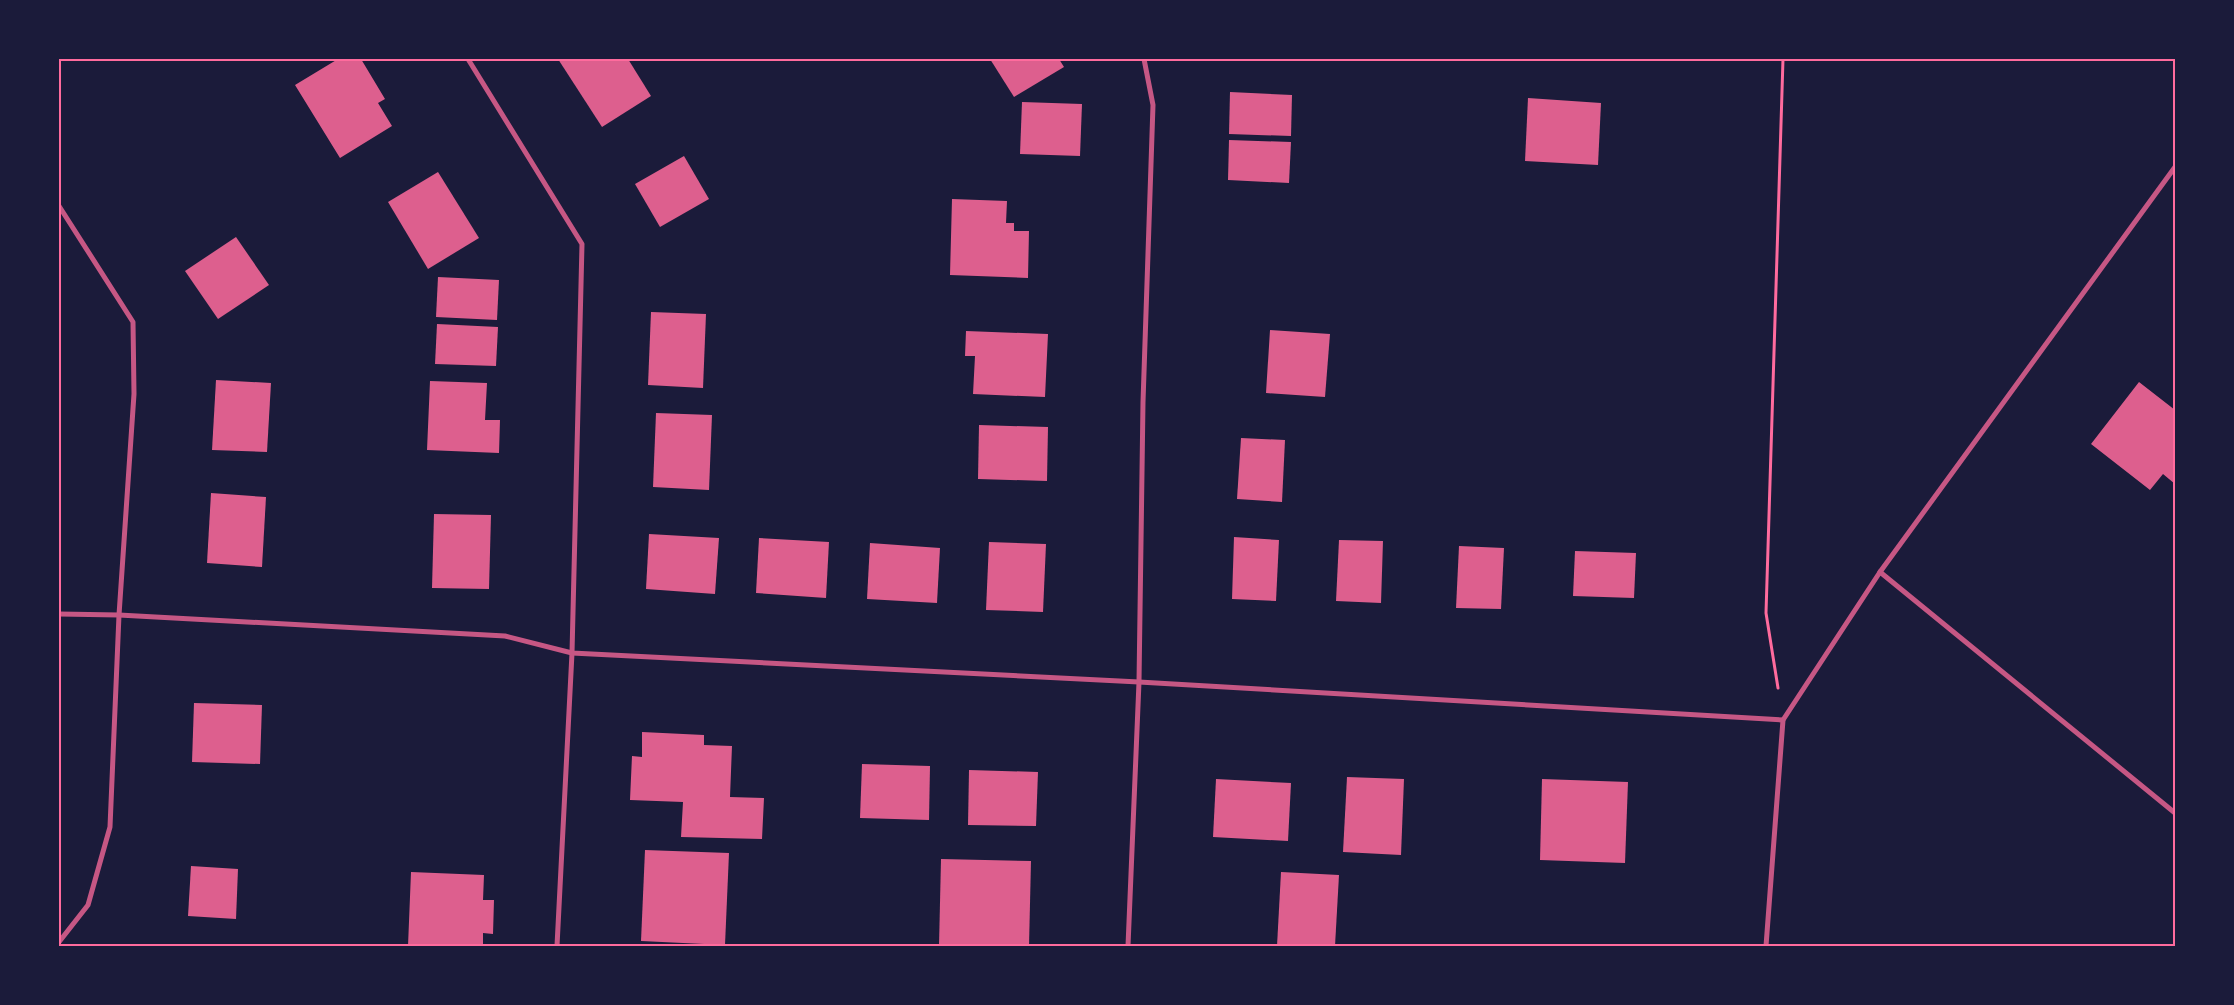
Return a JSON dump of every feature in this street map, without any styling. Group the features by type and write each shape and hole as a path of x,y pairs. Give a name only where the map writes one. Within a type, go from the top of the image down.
{"street":[{"path":"468,59 582,244 572,653 557,946"},
{"path":"1128,946 1139,682 1143,402 1153,105 1144,59"},
{"path":"1766,946 1783,720 1880,572 2175,166"},
{"path":"59,206 134,322 134,394 119,615 110,827 88,905 59,942"},
{"path":"1880,572 2175,814"},
{"path":"59,614 119,615 505,636 572,653 1139,682 1783,720"}],"path":[{"path":"1783,59 1766,614 1783,720"}],"building":[{"path":"338,59 361,59 385,99 378,103 392,126 340,158 295,85"},
{"path":"558,59 628,59 651,96 602,127"},
{"path":"990,59 1059,59 1064,67 1014,97"},
{"path":"1230,92 1292,95 1291,136 1229,134"},
{"path":"1528,98 1601,103 1598,165 1525,161"},
{"path":"1022,102 1082,104 1080,156 1020,154"},
{"path":"1229,140 1291,142 1289,183 1228,180"},
{"path":"684,156 709,199 660,227 635,184"},
{"path":"438,172 479,238 428,269 388,202"},
{"path":"952,199 1007,201 1006,223 1014,223 1014,231 1029,231 1028,278 950,275"},
{"path":"236,237 269,285 218,319 185,271"},
{"path":"438,277 499,280 497,320 436,317"},
{"path":"651,312 706,314 703,388 648,385"},
{"path":"437,324 498,327 496,366 435,364"},
{"path":"1270,330 1330,334 1325,397 1266,393"},
{"path":"966,331 1048,334 1045,397 973,394 975,356 965,356"},
{"path":"216,380 271,383 267,452 212,450"},
{"path":"430,381 487,383 485,420 500,420 499,453 427,450"},
{"path":"2139,382 2175,410 2175,484 2163,474 2150,490 2091,444"},
{"path":"656,413 712,415 709,490 653,487"},
{"path":"979,425 1048,427 1047,481 978,479"},
{"path":"1241,438 1285,440 1282,502 1237,499"},
{"path":"211,493 266,497 262,567 207,563"},
{"path":"434,514 491,515 489,589 432,588"},
{"path":"649,534 719,538 715,594 646,589"},
{"path":"1234,537 1279,540 1276,601 1232,599"},
{"path":"759,538 829,542 826,598 756,593"},
{"path":"1339,540 1383,541 1381,603 1336,601"},
{"path":"989,542 1046,544 1043,612 986,610"},
{"path":"870,543 940,548 937,603 867,599"},
{"path":"1459,546 1504,548 1501,609 1456,608"},
{"path":"1575,551 1636,553 1634,598 1573,596"},
{"path":"194,703 262,705 260,764 192,762"},
{"path":"642,732 704,735 704,745 732,746 730,797 764,798 762,839 681,837 683,802 630,800 632,756 642,757"},
{"path":"862,764 930,766 929,820 860,818"},
{"path":"969,770 1038,772 1036,826 968,825"},
{"path":"1347,777 1404,779 1401,855 1343,852"},
{"path":"1216,779 1291,783 1288,841 1213,837"},
{"path":"1542,779 1628,782 1625,863 1540,860"},
{"path":"645,850 729,853 725,945 641,941"},
{"path":"941,859 1031,861 1029,946 939,946"},
{"path":"191,866 238,869 236,919 188,916"},
{"path":"411,872 484,875 483,900 494,900 493,934 483,933 483,946 408,946"},
{"path":"1281,872 1339,875 1335,946 1277,946"}]}
